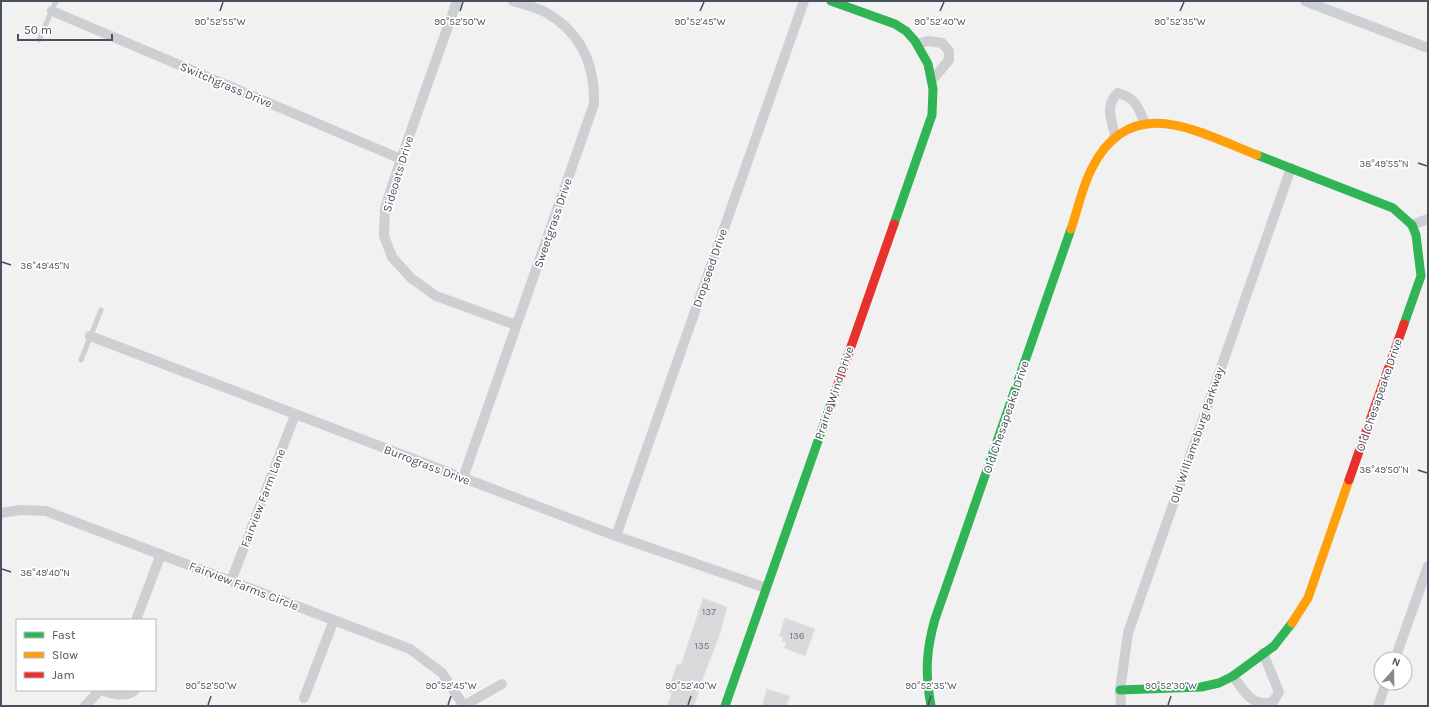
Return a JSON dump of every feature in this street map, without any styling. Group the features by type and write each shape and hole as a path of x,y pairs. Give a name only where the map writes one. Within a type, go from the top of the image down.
{"street":[{"name":"Sideoats Drive","path":"457,1 385,208 384,236 392,257 411,278 436,296 516,325"},
{"name":"Sweetgrass Drive","path":"463,478 594,104 595,84 585,51 576,37 563,24 544,11 513,1"},
{"name":"Dropseed Drive","path":"616,536 804,1"},
{"name":"Prairie Wind Drive","path":"725,706 932,115 934,100 933,79 926,59 917,44 896,24 831,1"},
{"path":"1305,1 1428,48"},
{"name":"Switchgrass Drive","path":"52,11 401,159"},
{"path":"917,44 928,41 942,42 949,51 949,60 933,79"},
{"path":"1115,136 1109,113 1112,99 1118,93 1128,95 1135,103 1145,124"},
{"name":"Old Chesapeake Drive","path":"931,706 925,677 927,648 935,619 1092,168 1115,136 1134,126 1145,124 1181,125 1393,208 1412,225 1423,257 1421,276 1308,598 1291,626 1274,646 1233,676 1219,683 1201,687 1120,690"},
{"name":"Old Williamsburg Parkway","path":"1121,706 1120,690 1128,633 1291,168"},
{"path":"1412,225 1428,219"},
{"name":"Burrograss Drive","path":"90,336 616,536 766,588"},
{"name":"Fairview Farm Lane","path":"231,581 295,415"},
{"name":"Fairview Farms Circle","path":"1,513 20,510 46,511 410,649 442,673 464,706"},
{"path":"136,619 161,554"},
{"path":"1398,651 1428,566"},
{"path":"304,698 334,620"},
{"path":"1233,676 1253,700 1262,704 1273,702 1279,692 1263,653"},
{"path":"464,706 502,684"},
{"path":"85,706 99,691"},
{"path":"104,691 118,694 134,691"},
{"path":"1378,706 1383,691"}],"lane":[{"path":"40,40 56,1"},
{"path":"81,360 100,310"}],"building":[{"path":"703,598 727,607 720,634 701,683 694,706 667,706 672,693 668,692 677,664 681,665"},
{"path":"785,618 815,629 805,656 784,648 786,642 782,641 783,637 779,636"},
{"path":"767,689 790,696 786,706 762,706"}],"traffic: fast":[{"path":"831,1 895,24 906,31 915,41 928,64 933,89 932,115 894,224"},
{"path":"1257,155 1393,208 1412,225 1416,235 1421,276 1404,324"},
{"path":"931,706 927,662 935,619 1071,229"},
{"path":"725,706 832,401"},
{"path":"1120,690 1201,687 1219,683 1233,676 1274,646 1292,623"}],"traffic: slow":[{"path":"1071,229 1083,190 1092,168 1108,144 1126,130 1146,124 1167,124 1212,136 1257,155"},
{"path":"1292,623 1308,598 1349,480"}],"traffic: jam":[{"path":"832,401 894,224"},
{"path":"1349,480 1404,324"}]}
